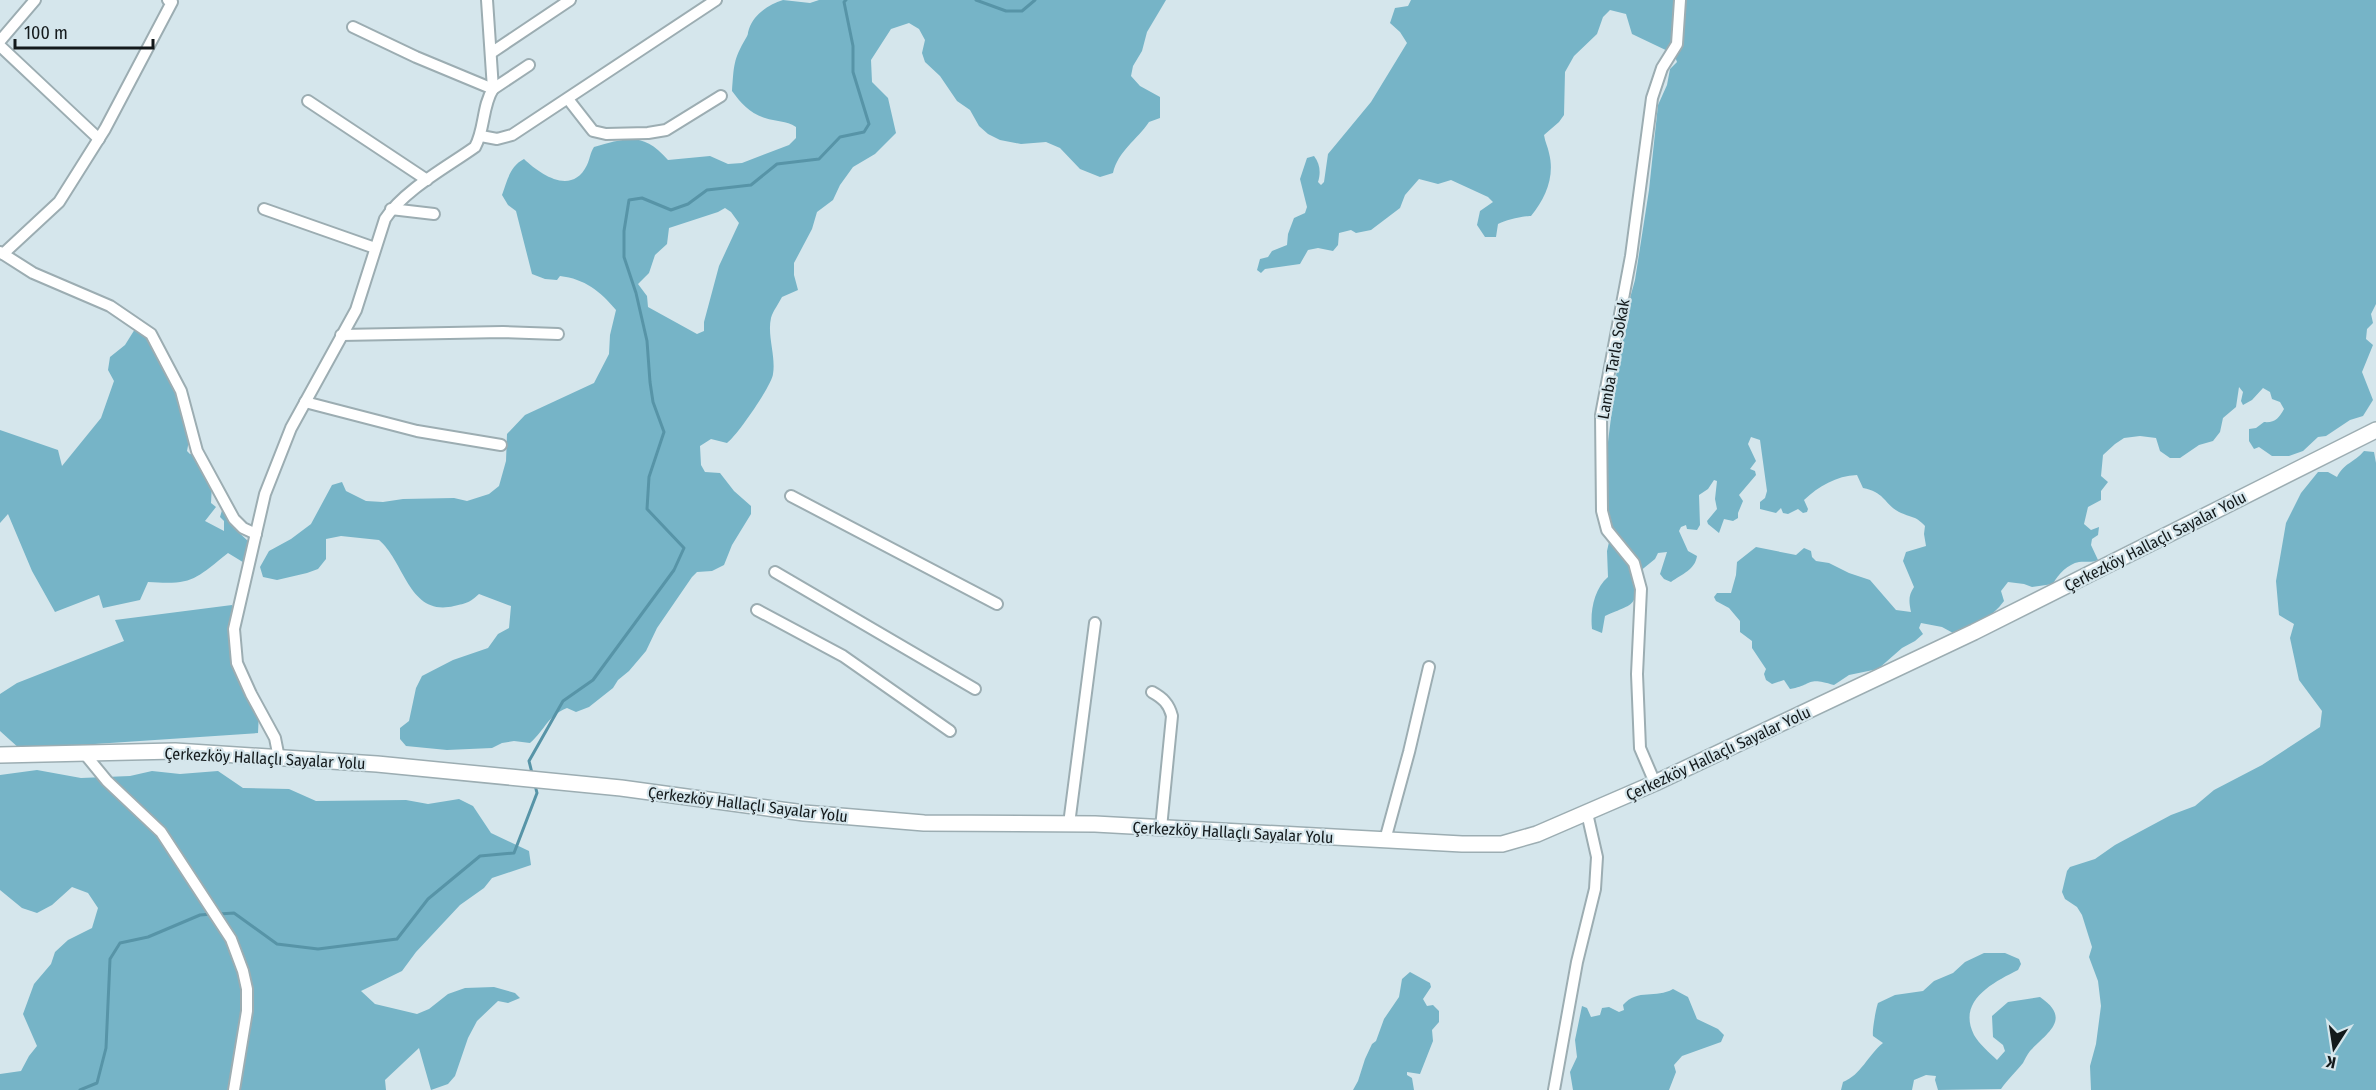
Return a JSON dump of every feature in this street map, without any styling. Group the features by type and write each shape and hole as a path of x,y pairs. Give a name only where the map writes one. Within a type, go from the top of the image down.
{"main road":[{"name":"Çerkezköy Hallaçlı Sayalar Yolu","path":"0,755 175,751 518,776 804,813 924,823 1069,824 1462,844 1502,844 1537,834 1655,783 1974,632 2376,430"}],"street":[{"path":"35,0 0,44 99,139"},
{"path":"168,0 172,2 157,34 99,139 59,202 1,253 33,273 110,306 151,334 181,391 197,451 234,519 243,528 256,534"},
{"path":"487,0 493,88"},
{"path":"491,53 570,0"},
{"path":"481,136 497,139 512,135 716,0"},
{"name":"Lamba Tarla Sokak","path":"1655,783 1640,748 1637,674 1641,589 1634,563 1607,530 1602,512 1601,414 1631,256 1652,98 1662,68 1677,44 1680,0"},
{"path":"353,27 416,57 493,88"},
{"path":"279,758 275,738 237,663 234,628 265,494 291,428 356,310 385,219 391,209 475,147 481,136 488,96 493,88 529,65"},
{"path":"568,99 593,131 606,134 666,130 721,96"},
{"path":"308,101 428,180"},
{"path":"264,209 375,248"},
{"path":"391,209 434,214"},
{"path":"341,335 503,332 558,334"},
{"path":"305,402 417,431 501,445"},
{"path":"791,496 997,604"},
{"path":"775,572 975,689"},
{"path":"757,610 843,656 950,731"},
{"path":"1069,824 1095,623"},
{"path":"1385,840 1429,667"},
{"path":"1152,692 1160,696 1169,706 1172,716 1161,828"},
{"path":"84,753 107,781 161,832 231,939 243,970 247,989 247,1011 234,1090"},
{"path":"1554,1090 1577,962 1595,889 1597,857 1587,813"}],"shaded area":[{"path":"783,0 810,3 819,0 1166,0 1147,32 1131,76 1140,86 1160,97 1160,118 1149,122 1128,146 1115,165 1113,173 1100,177 1080,169 1060,148 1046,142 1021,144 1000,140 988,134 979,126 970,110 957,101 940,76 925,62 922,53 925,40 919,29 909,23 891,29 871,60 872,82 888,98 896,133 875,154 853,167 833,200 817,212 812,229 794,263 798,290 782,297 771,318 773,374 761,399 727,443 711,439 700,446 701,465 705,472 720,473 734,491 751,506 751,514 732,545 724,565 712,571 697,572 692,577 657,628 646,651 613,688 589,707 576,712 567,708 560,711 530,743 514,741 492,748 447,750 406,746 400,739 400,728 409,721 416,688 422,676 453,660 488,648 498,634 509,628 511,606 479,594 468,602 454,606 439,607 427,603 417,596 388,550 379,540 341,536 326,539 326,559 318,569 277,580 263,577 260,567 269,551 291,539 311,524 332,485 342,482 346,491 366,501 383,502 403,499 454,498 467,501 489,494 499,486 506,461 507,434 525,415 594,383 609,354 610,335 616,310 598,292 577,280 560,276 557,280 545,279 532,274 516,211 508,205 502,195 510,174 515,166 524,159 539,171 556,180 573,179 581,174 587,165 594,147 634,139 650,144 668,160 710,156 728,164 742,163 789,145 796,138 796,127 759,116 742,103 732,91 736,58 751,24 762,11","holes":["725,208 739,223 719,266 704,322 704,331 697,334 648,307 647,296 638,284 649,273 655,255 667,244 669,228"]},
{"path":"1411,0 2376,0 2376,304 2371,314 2373,323 2367,329 2366,339 2373,345 2362,372 2373,400 2363,416 2350,420 2326,436 2318,437 2303,451 2289,456 2272,456 2259,447 2254,449 2249,441 2249,429 2256,428 2264,422 2274,421 2284,409 2280,402 2272,399 2270,392 2263,388 2252,400 2243,405 2241,401 2243,392 2239,387 2236,407 2223,418 2220,432 2213,441 2199,445 2180,458 2170,458 2160,451 2156,438 2140,436 2124,438 2103,455 2101,476 2108,482 2101,491 2101,500 2088,507 2084,524 2091,530 2099,527 2098,535 2092,539 2091,545 2098,560 2079,562 2067,567 2053,584 2032,587 2008,582 2001,591 2004,601 1999,607 1982,621 1960,631 1953,633 1942,627 1921,623 1919,628 1923,634 1902,648 1878,669 1849,675 1834,685 1814,681 1790,689 1784,680 1772,684 1766,680 1764,674 1766,669 1752,648 1752,641 1740,632 1740,621 1729,608 1716,601 1714,597 1717,593 1731,593 1737,562 1756,547 1796,555 1804,548 1811,551 1816,561 1829,563 1870,580 1896,610 1911,612 1910,599 1914,587 1903,561 1906,552 1926,546 1925,526 1916,518 1894,509 1876,492 1863,488 1857,475 1835,480 1816,490 1804,500 1807,512 1803,513 1798,509 1788,514 1783,513 1781,508 1776,513 1760,509 1760,502 1765,498 1767,491 1760,440 1751,437 1748,444 1756,461 1750,469 1755,471 1756,475 1739,495 1743,501 1738,518 1733,521 1724,519 1719,533 1708,524 1707,521 1717,509 1715,499 1717,481 1714,480 1708,489 1699,495 1700,525 1697,530 1687,529 1686,525 1679,531 1688,551 1697,556 1694,565 1671,582 1660,574 1667,552 1658,553 1655,559 1639,572 1633,602 1605,616 1602,633 1592,629 1596,594 1608,577 1607,551 1611,533 1608,506 1608,442 1618,360 1629,318 1627,309 1635,280 1649,190 1658,105 1667,85 1670,69 1677,62 1674,54 1632,34 1626,14 1610,10 1603,17 1597,34 1574,56 1565,72 1564,115 1544,135 1551,162 1550,178 1541,202 1531,216 1514,218 1498,224 1496,237 1485,237 1477,225 1480,211 1493,202 1488,197 1451,180 1438,184 1419,179 1405,195 1400,208 1371,230 1356,233 1351,230 1339,233 1338,245 1333,251 1318,248 1308,250 1300,264 1265,269 1261,273 1257,270 1260,259 1268,257 1272,251 1287,245 1294,218 1305,213 1307,207 1300,179 1307,158 1314,156 1316,159 1319,168 1318,182 1321,185 1324,182 1328,154 1371,102 1407,43 1390,23 1395,8 1408,6"},
{"path":"135,329 152,339 179,392 190,435 187,451 197,455 212,484 211,503 216,507 205,521 224,531 224,521 220,517 223,507 235,529 249,542 246,564 228,553 192,579 175,583 148,582 140,600 103,608 99,595 55,612 32,571 8,514 0,523 0,430 58,450 62,466 101,418 114,381 108,370 110,357 125,345"},
{"path":"2364,451 2374,452 2376,463 2376,1090 2091,1090 2090,1066 2096,1044 2101,1006 2098,981 2089,957 2092,947 2082,915 2077,907 2065,899 2062,892 2067,871 2070,867 2095,859 2115,845 2171,815 2195,806 2214,790 2262,765 2320,727 2322,711 2299,680 2290,638 2294,624 2279,615 2276,581 2286,523 2301,493 2318,472 2328,472 2337,477 2343,468"},
{"path":"232,605 242,675 259,711 258,733 20,749 0,731 0,694 17,683 124,641 115,620"},
{"path":"37,770 81,778 130,776 152,771 180,774 218,771 243,788 289,789 316,801 406,800 428,804 459,799 473,806 491,833 529,851 531,865 492,878 484,888 460,905 416,952 402,971 361,991 375,1004 417,1014 429,1009 448,994 465,988 494,987 515,993 520,998 508,1003 498,1001 477,1021 468,1038 455,1076 448,1084 431,1090 419,1048 385,1080 386,1090 0,1090 0,1074 21,1071 37,1046 23,1014 34,984 51,964 55,952 68,940 92,928 98,908 88,893 72,887 52,905 37,913 22,908 0,890 0,775"},
{"path":"1984,953 2005,953 2019,959 2021,964 2018,970 1988,987 1974,1003 1970,1012 1970,1023 1974,1035 1997,1060 2005,1051 2003,1045 1993,1037 1992,1016 2008,1002 2040,997 2049,1005 2056,1019 2050,1031 2030,1051 2001,1089 1938,1090 1936,1076 1926,1075 1914,1080 1912,1090 1841,1090 1843,1082 1855,1075 1883,1043 1873,1036 1878,1003 1895,995 1923,991 1934,981 1953,973 1965,962"},
{"path":"1410,972 1430,983 1431,987 1423,999 1427,1006 1433,1005 1439,1011 1439,1022 1432,1030 1433,1041 1420,1074 1407,1072 1407,1075 1412,1078 1414,1090 1353,1090 1384,1019 1399,997 1402,979"},
{"path":"1673,989 1688,997 1697,1019 1718,1029 1724,1035 1721,1042 1682,1056 1674,1065 1676,1072 1669,1090 1573,1090 1570,1072 1577,1057 1575,1040 1582,1006 1587,1008 1591,1017 1600,1015 1602,1008 1609,1007 1619,1012 1624,1010 1623,1005 1635,997"}],"waterway":[{"path":"532,773 529,761 563,701 593,680 674,570 684,548 647,509 649,477 664,432 653,402 647,341 636,293 624,257 624,231 629,200 642,198 671,210 688,204 707,190 751,185 777,164 819,159 840,137 864,132 869,124 853,72 853,46 844,2 846,0"},
{"path":"976,0 1006,11 1022,11 1035,0"},
{"path":"219,914 234,913 277,944 318,949 397,939 428,899 480,856 514,853 537,793 535,785"},
{"path":"80,1090 97,1083 106,1048 110,959 120,943 148,937 200,915 212,914"}]}
